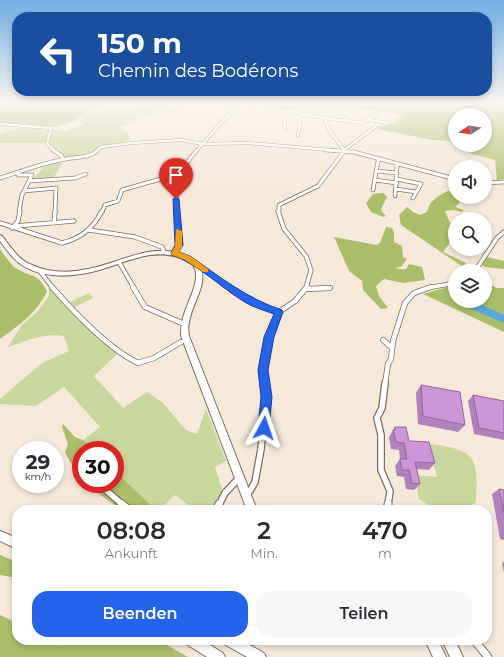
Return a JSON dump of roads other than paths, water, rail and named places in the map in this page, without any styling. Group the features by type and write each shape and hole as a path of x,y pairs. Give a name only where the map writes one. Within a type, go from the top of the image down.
{"street":[{"path":"50,133 47,144 51,149 58,152 62,156 62,159"},
{"path":"175,253 179,245 175,185 178,174 213,133"},
{"path":"332,133 344,150"},
{"path":"245,494 253,487 260,456 266,397 263,370 269,337 279,312 295,301 306,289 311,270 306,256 284,229 278,210 279,205 286,200 318,186 344,150 367,133"},
{"path":"0,178 44,166 62,159 86,156 95,153 101,147 132,143 181,140 203,144 248,143 296,148 344,150 448,177"},
{"path":"373,190 378,161"},
{"path":"395,196 398,164"},
{"path":"39,170 44,166"},
{"path":"376,171 397,173"},
{"path":"14,174 34,174 24,190 20,205 19,217 14,227"},
{"path":"29,181 79,177 86,174"},
{"path":"0,223 62,243 70,242 89,230 105,205 118,201 122,190 178,174"},
{"path":"397,179 421,184 413,198"},
{"path":"374,180 396,183"},
{"path":"492,183 504,182"},
{"path":"24,190 56,188 54,223"},
{"path":"396,189 416,192"},
{"path":"14,227 74,221"},
{"path":"89,230 146,240 162,247 164,252"},
{"path":"480,264 497,238 504,232"},
{"path":"0,237 22,262 30,267 39,270 69,273 97,269 144,254 164,252 175,253 186,257 246,299 262,307 279,312"},
{"path":"119,262 145,307 184,324"},
{"path":"193,262 198,269 199,282 187,312 184,324 185,336 238,478 250,505"},
{"path":"39,270 40,274 61,296 104,338 134,362 139,363 149,360 181,342"},
{"path":"388,505 390,491 381,470 381,435 377,418 382,408 383,389 388,364 391,359 391,348 408,299 423,289 448,284"},
{"path":"306,289 330,288"},
{"path":"383,340 391,348"},
{"path":"219,505 225,493 238,478"},
{"path":"110,493 123,505"},
{"path":"0,536 12,542"},
{"path":"199,645 219,657"},
{"path":"237,645 260,657"},
{"path":"434,645 440,657"},
{"path":"451,645 457,657"},
{"path":"478,645 488,657"}],"waterway":[{"path":"479,308 504,319"}]}
